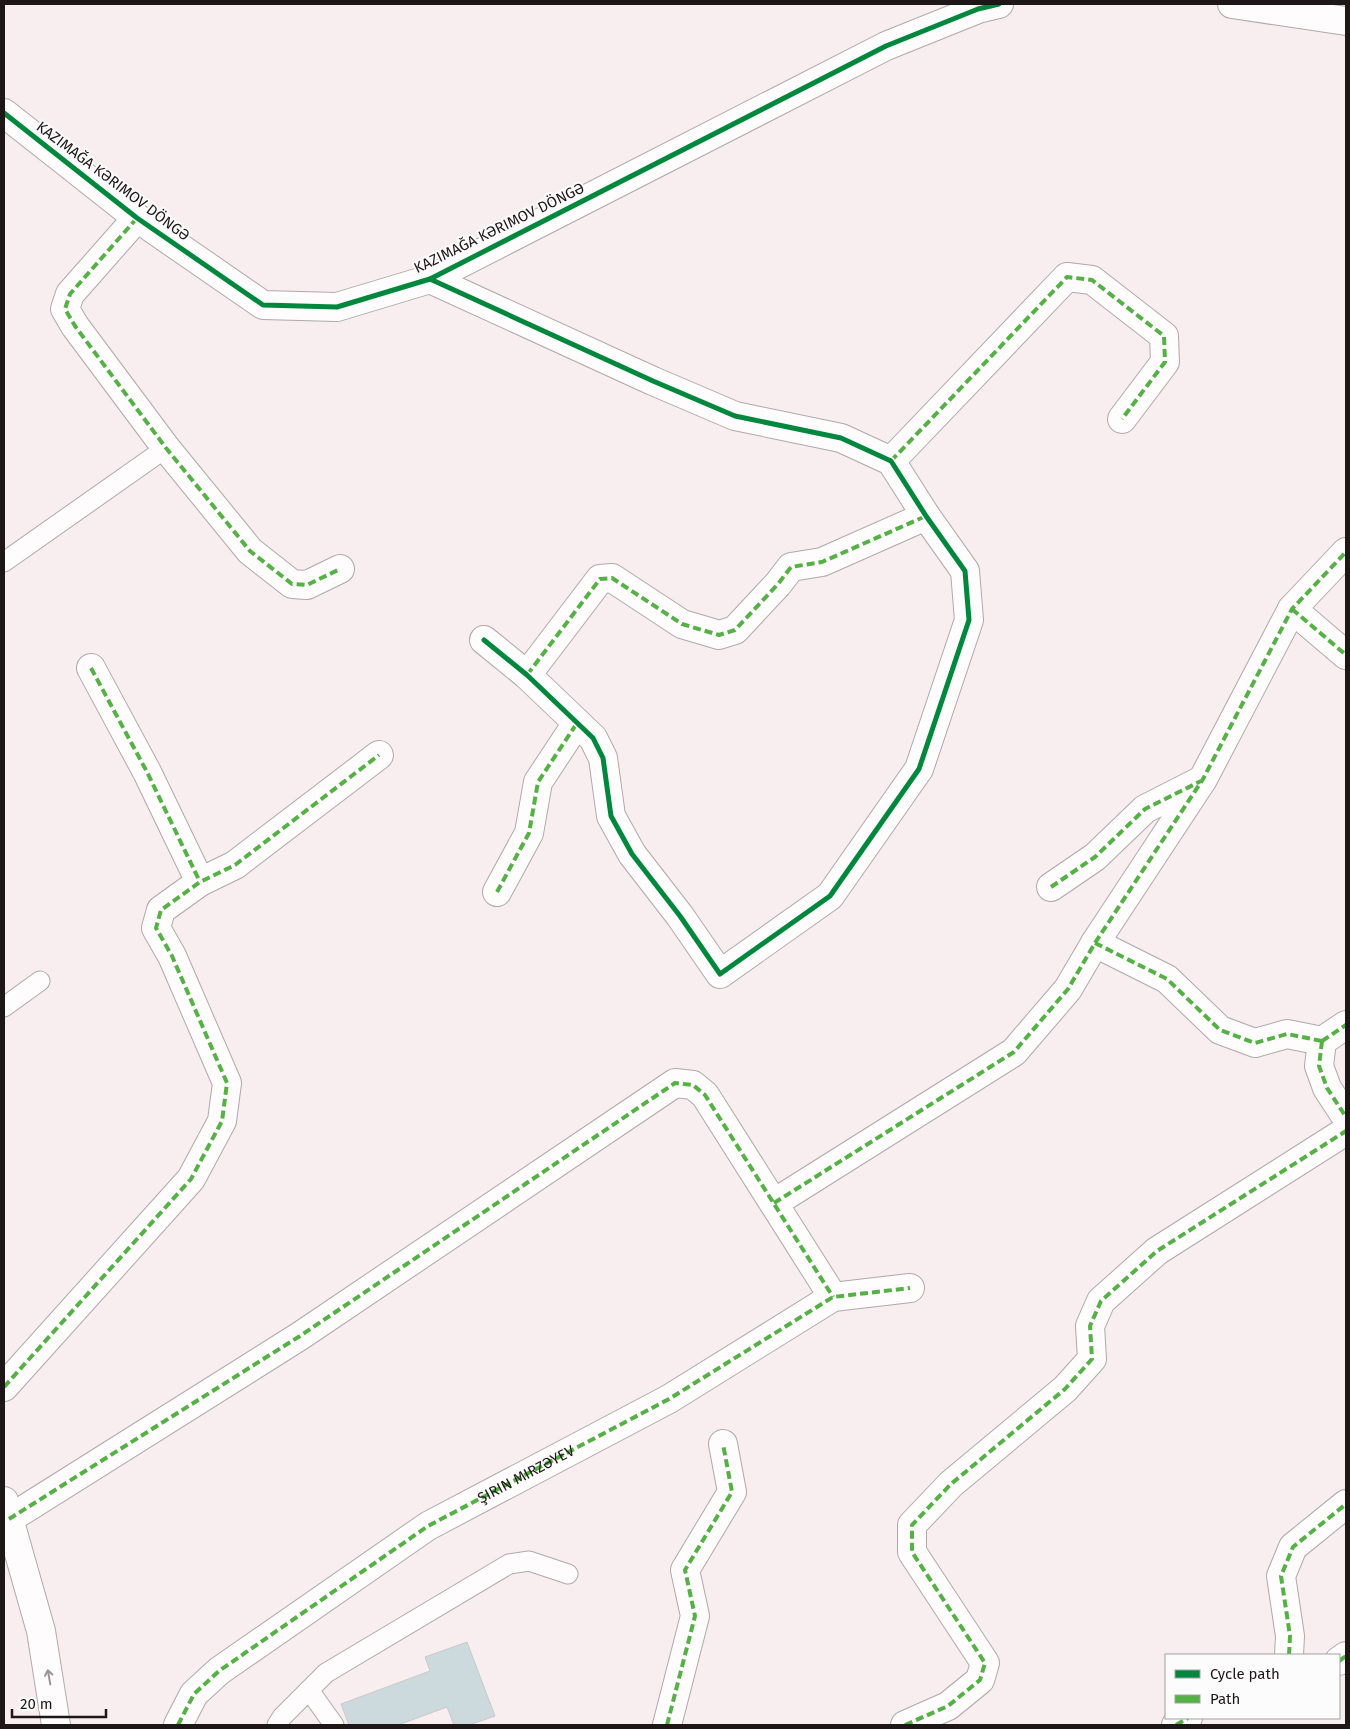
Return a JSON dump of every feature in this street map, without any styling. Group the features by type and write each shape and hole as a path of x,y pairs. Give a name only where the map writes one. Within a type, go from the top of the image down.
{"main road":[{"path":"4,113 137,218 263,305 337,306 430,279 886,46 978,9 999,4"},
{"path":"1232,4 1346,21"},
{"path":"137,218 70,294 65,309 75,326 166,448 250,551 292,584 307,586 340,569"},
{"path":"891,461 1067,277 1092,280 1164,336 1165,362 1122,419"},
{"path":"430,279 653,381 735,416 841,438 891,461 926,516 965,571 969,620 919,769 830,896 720,974 680,916 632,854 611,816 603,758 592,738 527,675 484,640"},
{"path":"527,675 600,579 612,578 682,624 719,635 735,630 778,584 791,567 822,562 926,516"},
{"path":"774,1203 1014,1052 1068,989 1203,779 1292,609 1346,552"},
{"path":"1292,609 1346,655"},
{"path":"91,668 147,772 200,882"},
{"path":"498,892 529,833 538,782 577,723"},
{"path":"4,1387 190,1179 222,1120 228,1083 172,956 156,928 161,910 200,882 235,865 379,755"},
{"path":"1051,887 1095,857 1145,809 1203,779"},
{"path":"1096,943 1167,979 1220,1030 1255,1042 1287,1034 1322,1041 1346,1025"},
{"path":"1322,1041 1319,1066 1327,1088 1346,1117"},
{"path":"56,1725 41,1631 6,1510 300,1336 675,1083 693,1085 705,1095 833,1297"},
{"path":"905,1725 948,1706 980,1680 984,1662 912,1552 912,1525 951,1484 1066,1389 1092,1359 1090,1326 1101,1302 1157,1251 1346,1131"},
{"name":"ŞIRIN MIRZƏYEV","path":"178,1725 194,1694 219,1671 428,1526 669,1399 833,1297 910,1288"},
{"path":"667,1725 695,1616 685,1570 732,1492 723,1444"},
{"path":"1289,1654 1290,1636 1281,1576 1293,1547 1346,1504"}],"lane":[{"path":"4,562 166,448"},
{"path":"4,1007 40,981"},
{"path":"277,1725 282,1717 326,1673 509,1564 529,1561 568,1574"},
{"path":"309,1690 334,1725"}],"building":[{"path":"467,1642 495,1716 469,1725 454,1725 447,1707 398,1725 349,1725 341,1704 430,1671 425,1657"}],"marked path":[{"path":"137,218 70,294 65,309 75,326 166,448 250,551 292,584 307,585 340,569"},
{"path":"891,461 1067,277 1092,280 1164,336 1165,362 1122,419"},
{"path":"527,675 600,579 612,578 682,624 719,635 735,630 778,584 791,567 822,562 926,516"},
{"path":"774,1203 1014,1052 1068,989 1095,943 1203,779 1292,609 1346,552"},
{"path":"1292,609 1346,655"},
{"path":"91,668 147,772 200,882"},
{"path":"497,892 529,833 538,782 577,723"},
{"path":"4,1387 191,1179 222,1121 227,1083 172,956 156,928 161,910 200,882 235,865 379,755"},
{"path":"1051,887 1095,857 1145,809 1201,781"},
{"path":"1095,943 1167,979 1220,1030 1255,1043 1287,1034 1322,1041"},
{"path":"1322,1041 1346,1025"},
{"path":"1322,1041 1319,1066 1327,1088 1346,1117"},
{"path":"9,1519 300,1336 675,1083 693,1085 705,1095 833,1297"},
{"path":"905,1725 948,1706 980,1680 985,1663 912,1552 912,1525 951,1484 1065,1389 1092,1359 1090,1326 1101,1301 1157,1251 1346,1131"},
{"path":"178,1725 194,1694 219,1671 428,1526 669,1399 833,1297 910,1288"},
{"path":"667,1725 695,1616 685,1570 732,1492 723,1444"},
{"path":"1289,1654 1290,1636 1281,1576 1293,1547 1346,1504"},
{"path":"1340,1660 1346,1656"},
{"path":"1176,1725 1186,1719"}],"cycle path":[{"name":"KAZIMAĞA KƏRIMOV DÖNGƏ","path":"4,113 137,218 263,305 337,307 430,279 886,46 978,9 999,4"},
{"name":"KAZIMAĞA KƏRIMOV DÖNGƏ","path":"430,279 653,381 735,416 841,438 891,461 926,516 965,571 969,620 919,769 830,896 720,974 680,916 632,854 611,816 603,758 593,738 527,675 484,640"}]}
